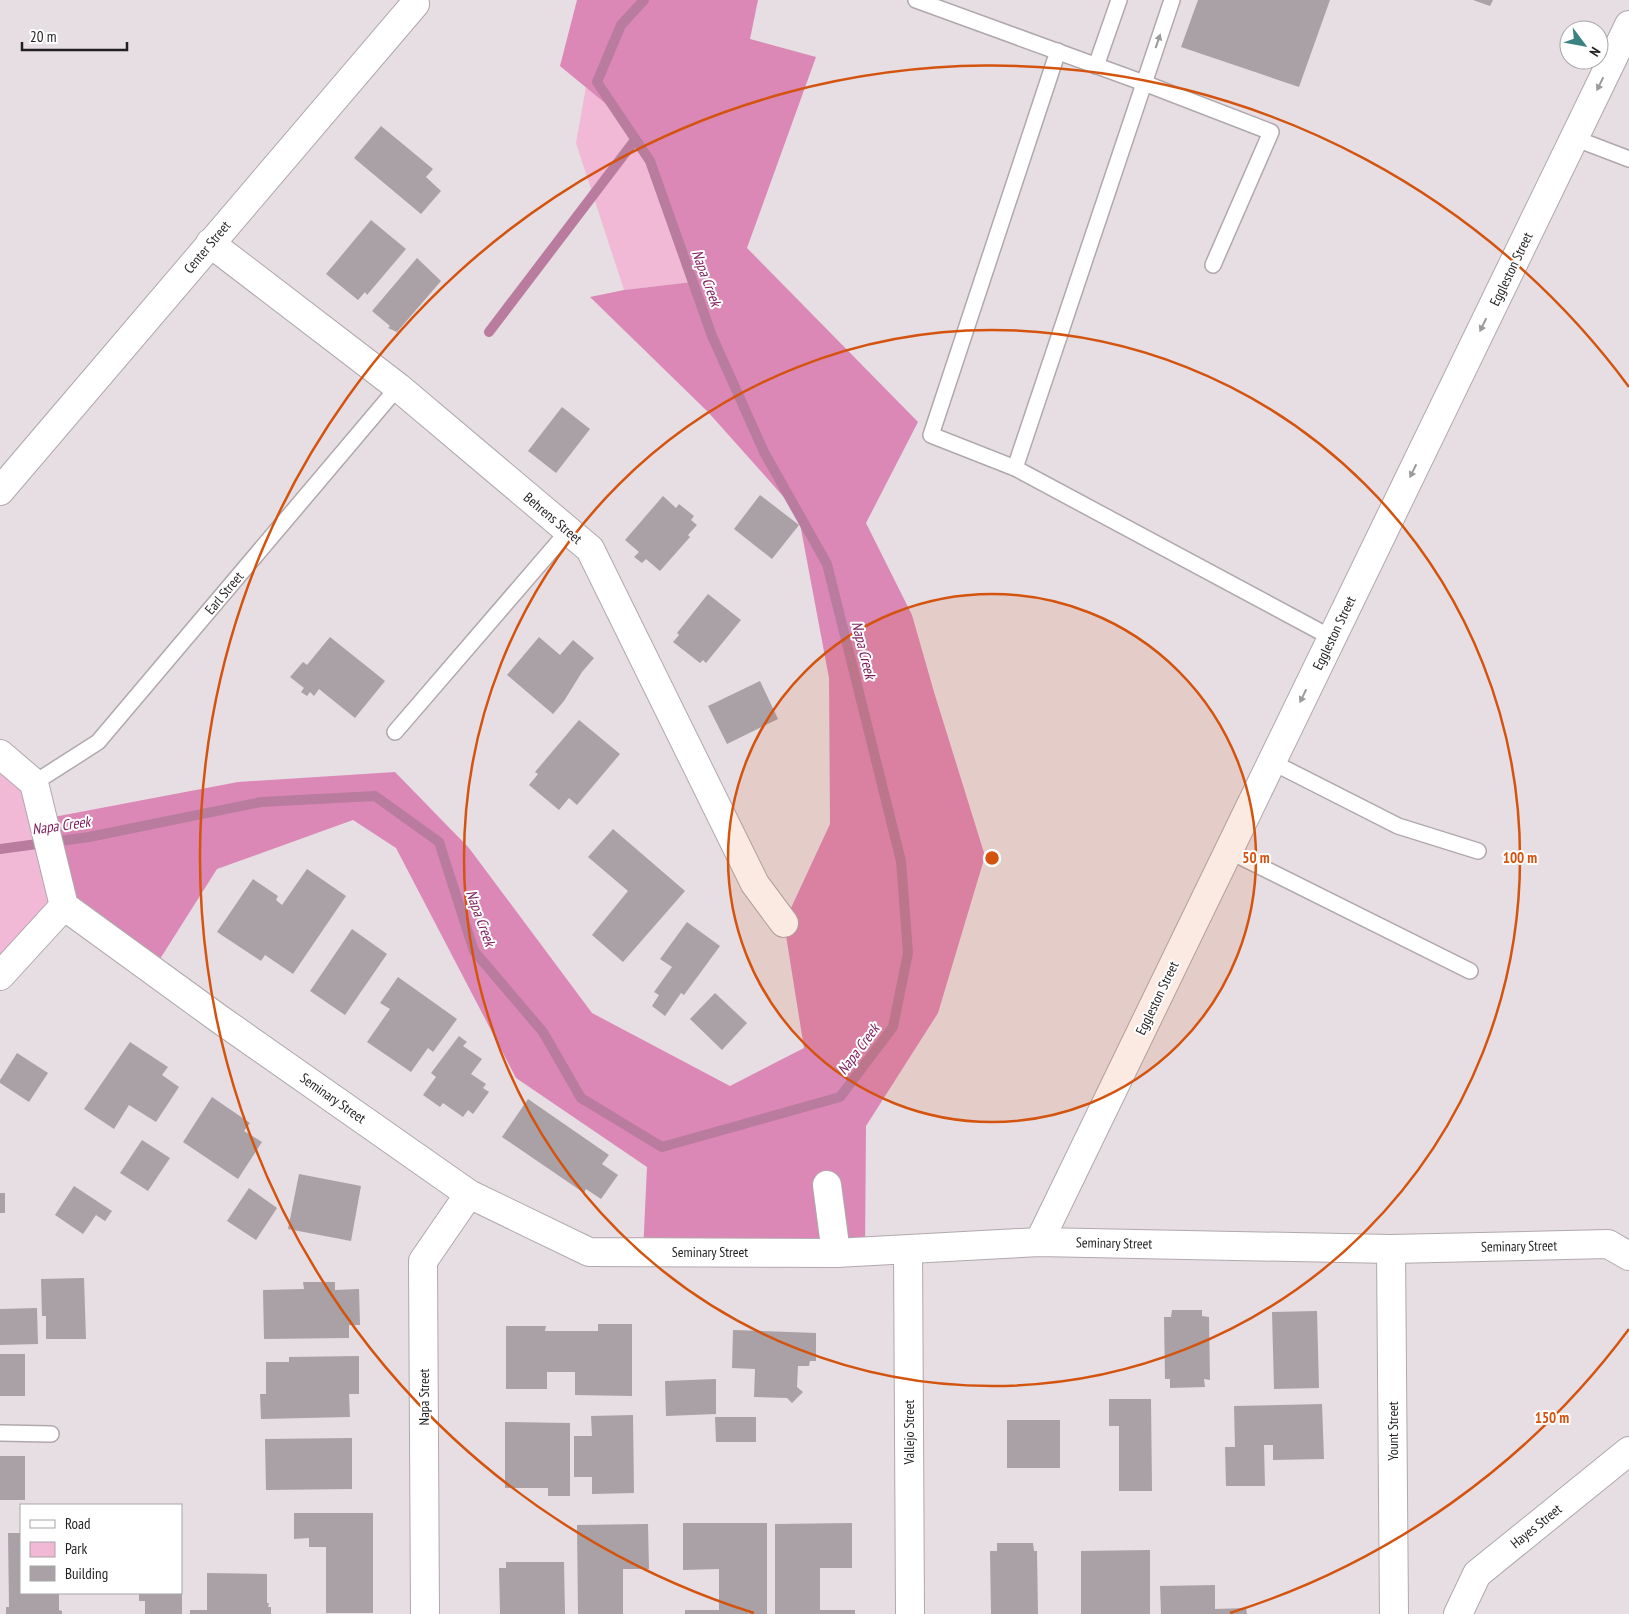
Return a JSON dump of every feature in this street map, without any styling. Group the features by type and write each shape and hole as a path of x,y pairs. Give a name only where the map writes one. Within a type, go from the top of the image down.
{"street":[{"name":"Center Street","path":"0,491 415,4"},
{"name":"Eggleston Street","path":"1039,1242 1629,25"},
{"name":"Behrens Street","path":"210,243 398,387 590,549 755,884 784,923"},
{"path":"0,754 36,791 61,895 0,976"},
{"name":"Seminary Street","path":"61,895 226,1023 469,1194 589,1252 836,1253 1039,1242 1391,1248 1608,1244 1629,1256"},
{"path":"826,1185 836,1253"},
{"name":"Napa Street","path":"425,1614 422,1261 469,1194"},
{"name":"Yount Street","path":"1391,1248 1394,1614"},
{"name":"Vallejo Street","path":"908,1250 910,1614"},
{"name":"Hayes Street","path":"1458,1614 1477,1574 1629,1451"}],"lane":[{"path":"916,0 1058,51 1271,132 1213,265"},
{"path":"1096,66 1118,0"},
{"path":"1015,468 1172,0"},
{"path":"1058,51 932,435 1015,468 1332,638"},
{"path":"1574,138 1629,159"},
{"name":"Earl Street","path":"36,791 98,742 398,387"},
{"path":"395,732 568,531"},
{"path":"1272,762 1398,826 1478,851"},
{"path":"1229,851 1470,971"},
{"path":"0,1433 51,1434"}],"green space":[{"path":"586,87 617,113 650,161 692,282 624,290 576,143"},
{"path":"0,754 34,783 64,906 0,976"}],"shaded area":[{"path":"577,0 758,0 750,39 816,57 747,248 918,422 866,523 912,615 985,856 938,1013 866,1126 865,1252 643,1252 647,1167 516,1078 396,848 353,820 217,869 153,970 64,906 43,819 238,782 395,772 469,848 592,1013 730,1086 804,1048 784,923 830,824 829,678 798,513 708,412 590,297 624,290 692,282 649,161 617,113 560,66"}],"building":[{"path":"1198,0 1330,0 1299,87 1181,47"},
{"path":"1473,0 1493,0 1490,6"},
{"path":"381,126 433,169 426,177 441,191 421,214 354,158"},
{"path":"371,220 406,249 367,295 365,292 358,300 326,274"},
{"path":"417,258 441,281 397,332 388,328 390,326 372,311"},
{"path":"562,407 590,429 556,473 528,451"},
{"path":"760,495 799,525 772,559 734,529"},
{"path":"663,496 676,508 679,504 694,516 691,520 697,525 688,535 690,537 660,571 646,559 642,563 634,557 639,552 625,540"},
{"path":"708,594 741,620 706,663 703,660 700,663 673,642 679,635 677,633"},
{"path":"330,637 385,681 355,718 319,689 314,696 310,692 307,696 301,692 304,688 290,677 303,662 307,665"},
{"path":"539,637 560,655 573,640 594,658 553,714 507,675"},
{"path":"760,681 778,719 727,744 708,706"},
{"path":"579,720 620,754 577,805 569,798 559,810 529,785 538,774 535,772"},
{"path":"613,829 685,891 623,962 592,935 628,891 588,857"},
{"path":"307,869 346,896 293,974 265,955 261,961 217,932 253,879 278,896 276,900 282,905"},
{"path":"687,922 720,946 684,995 681,993 665,1016 652,1006 659,995 654,992 672,967 660,959"},
{"path":"352,929 387,954 345,1015 310,991"},
{"path":"398,977 457,1019 433,1052 428,1048 411,1072 367,1042 390,1009 380,1003"},
{"path":"715,993 747,1023 722,1050 690,1019"},
{"path":"459,1036 467,1042 463,1046 482,1059 471,1074 486,1084 483,1088 489,1092 473,1114 468,1110 463,1117 443,1103 440,1107 423,1095 436,1077 431,1073"},
{"path":"130,1042 168,1067 162,1075 179,1087 156,1122 129,1105 114,1129 84,1109"},
{"path":"17,1053 48,1073 29,1102 0,1083"},
{"path":"212,1097 250,1123 244,1131 262,1142 238,1179 183,1142"},
{"path":"528,1099 609,1155 602,1164 618,1175 601,1199 586,1189 584,1193 502,1137"},
{"path":"142,1140 170,1158 148,1191 120,1173"},
{"path":"299,1174 361,1186 351,1241 288,1229"},
{"path":"74,1186 112,1211 105,1221 96,1215 83,1234 55,1215"},
{"path":"249,1188 277,1208 256,1240 227,1221"},
{"path":"0,1193 5,1193 5,1213 0,1213"},
{"path":"84,1278 86,1339 46,1339 46,1316 42,1316 41,1279"},
{"path":"303,1282 335,1282 335,1290 359,1289 360,1325 349,1325 349,1338 264,1339 263,1290 304,1289"},
{"path":"37,1308 38,1344 0,1345 0,1309"},
{"path":"1172,1310 1202,1310 1202,1316 1209,1317 1210,1380 1204,1379 1205,1387 1170,1388 1170,1379 1165,1379 1164,1317 1171,1317"},
{"path":"1317,1311 1319,1388 1274,1389 1272,1312"},
{"path":"598,1324 632,1324 632,1396 575,1395 575,1372 547,1372 547,1389 506,1389 506,1326 546,1326 545,1331 598,1331"},
{"path":"733,1330 816,1333 816,1361 810,1361 809,1366 798,1366 797,1387 803,1392 792,1403 787,1398 754,1397 755,1369 732,1368"},
{"path":"0,1354 25,1354 25,1396 0,1396"},
{"path":"359,1356 359,1394 349,1394 350,1417 261,1419 260,1394 266,1394 266,1362 289,1362 289,1357"},
{"path":"716,1379 716,1414 666,1416 665,1381"},
{"path":"1109,1399 1151,1399 1152,1491 1119,1491 1119,1426 1109,1426"},
{"path":"1322,1404 1324,1459 1273,1460 1273,1445 1264,1445 1265,1486 1226,1486 1225,1447 1235,1447 1234,1406"},
{"path":"633,1415 634,1493 592,1494 592,1477 574,1477 574,1436 592,1436 591,1416"},
{"path":"715,1417 756,1417 756,1442 716,1442"},
{"path":"1007,1420 1060,1420 1060,1468 1007,1468"},
{"path":"505,1422 570,1423 570,1496 548,1496 548,1488 505,1488"},
{"path":"352,1438 352,1489 266,1490 265,1439"},
{"path":"0,1456 25,1456 25,1500 0,1500"},
{"path":"294,1513 373,1513 373,1613 326,1613 326,1547 309,1547 309,1538 294,1539"},
{"path":"683,1523 767,1523 767,1614 685,1614 685,1610 719,1610 719,1569 683,1570"},
{"path":"852,1523 852,1568 820,1568 820,1610 855,1610 855,1614 775,1614 775,1524"},
{"path":"648,1524 649,1569 623,1569 623,1614 578,1614 577,1525"},
{"path":"8,1533 20,1533 20,1594 59,1594 59,1610 62,1611 62,1614 6,1614 6,1607 9,1607"},
{"path":"997,1543 1033,1543 1034,1551 1037,1551 1038,1614 991,1614 990,1551 997,1551"},
{"path":"1150,1550 1150,1614 1081,1614 1081,1551"},
{"path":"506,1562 564,1562 565,1614 500,1614 499,1568 506,1568"},
{"path":"207,1573 267,1574 267,1603 269,1603 268,1607 271,1607 271,1614 190,1614 190,1610 207,1610"},
{"path":"1215,1585 1215,1609 1246,1608 1247,1614 1161,1614 1160,1586"},
{"path":"139,1594 182,1594 182,1614 145,1614 145,1601 139,1601"}],"waterway":[{"name":"Napa Creek","path":"0,849 89,837 261,802 375,796 439,842 474,951 543,1032 581,1098 662,1147 840,1097 893,1027 908,953 901,861 827,564 764,452 712,336 650,161 597,82 621,25 644,0"},
{"path":"489,332 635,140"}]}
